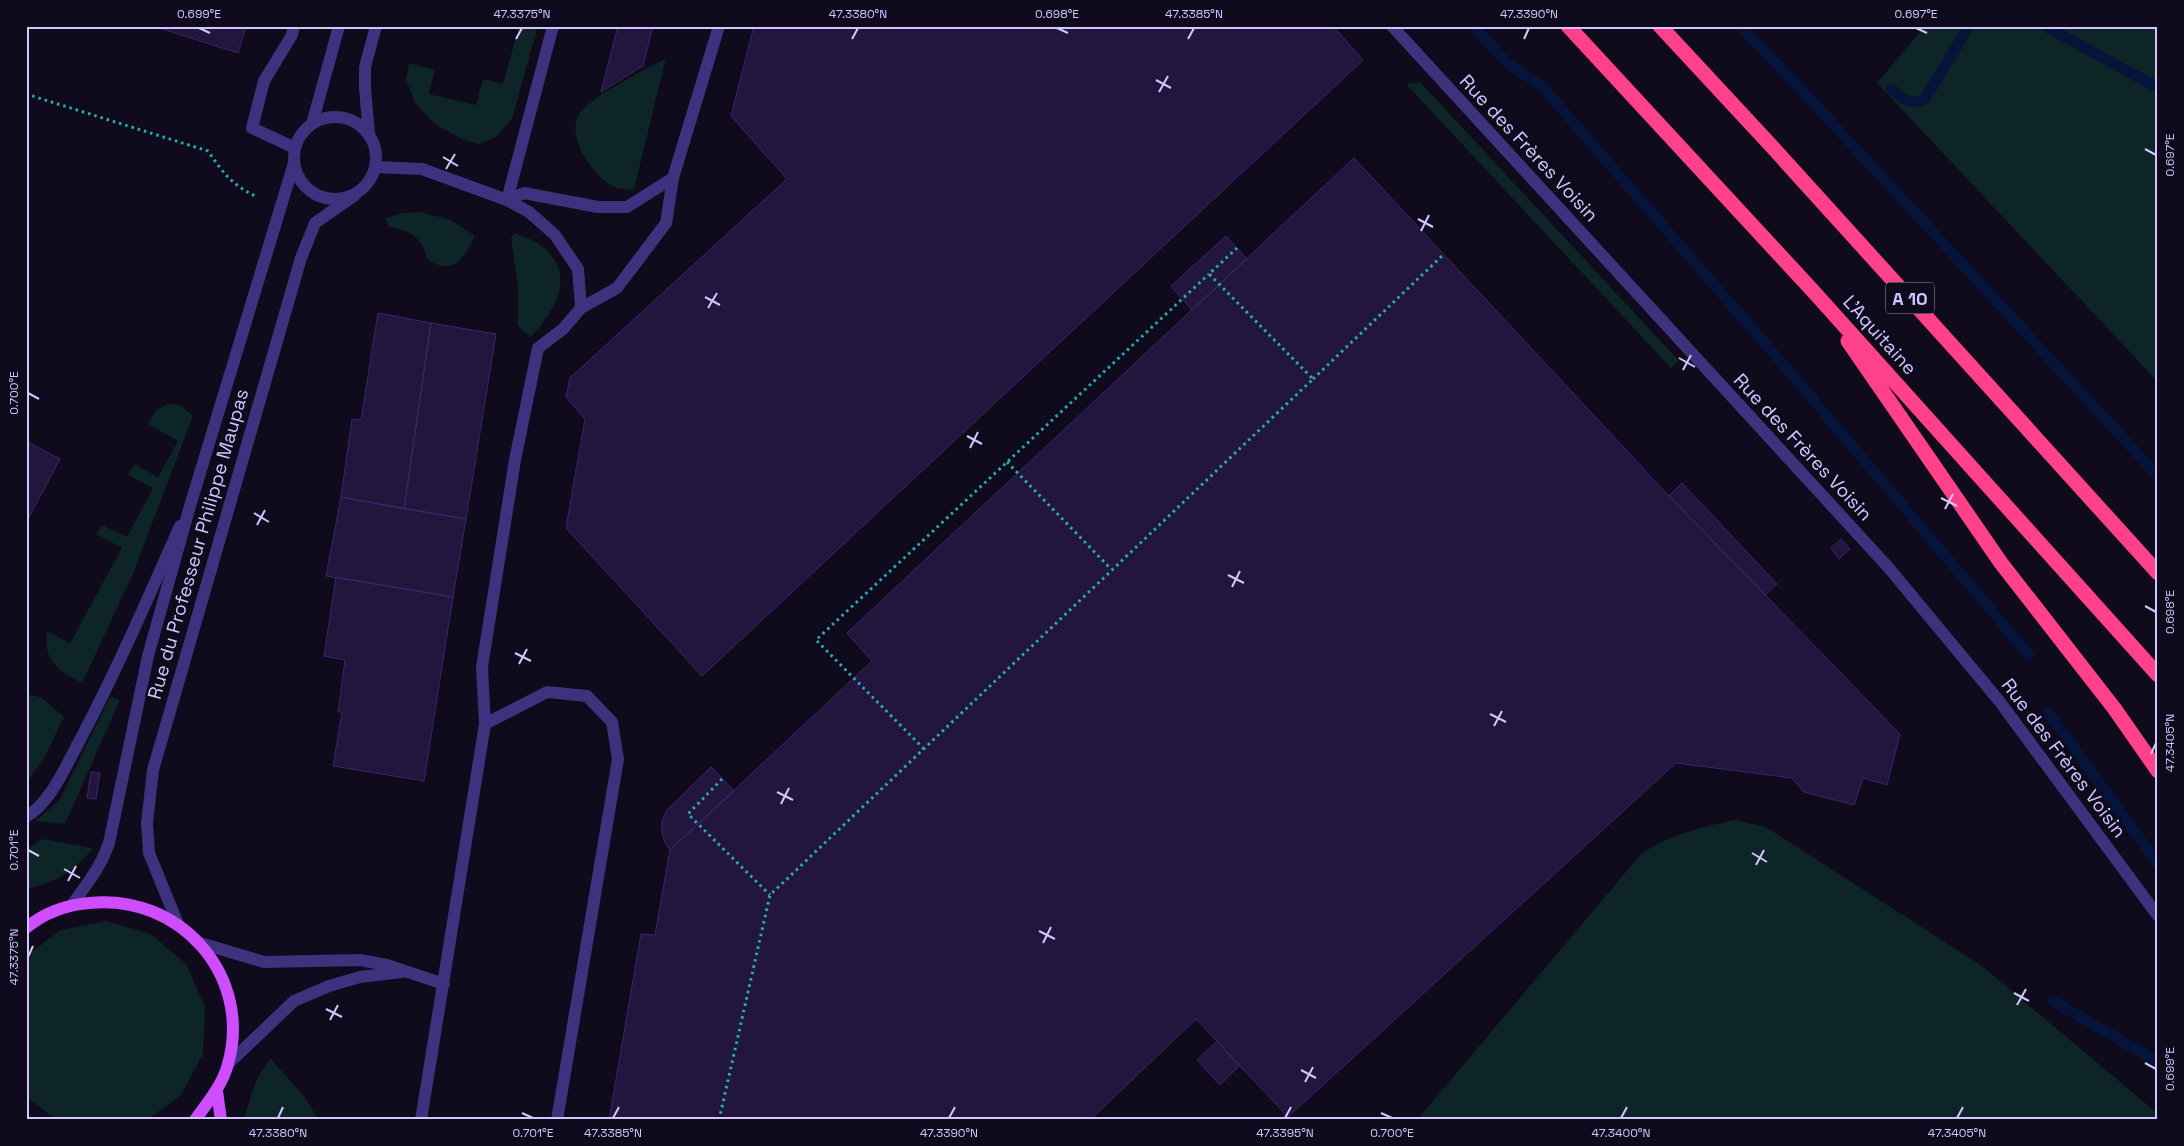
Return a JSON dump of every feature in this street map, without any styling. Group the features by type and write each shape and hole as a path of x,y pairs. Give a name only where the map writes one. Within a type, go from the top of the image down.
{"highway":[{"name":"L'Aquitaine","path":"1568,26 1813,291 2158,675"},
{"name":"A 10","path":"1660,26 1817,196 2158,573"},
{"path":"1813,291 2002,563 2114,708 2158,771"}],"main road":[{"path":"26,928 32,918 72,905 109,901 145,907 178,924 200,943 218,969 229,1000 232,1032 228,1064 217,1091 195,1120"},
{"path":"217,1091 221,1120"}],"street":[{"path":"294,26 292,34 264,81 252,128 295,148"},
{"path":"312,124 340,26"},
{"path":"369,134 360,125 342,118 324,119 304,130 295,148 294,163 298,176 305,187 316,195 328,199 342,200 355,195 372,178 376,167 376,156 369,134 365,67 376,26"},
{"path":"507,200 553,26"},
{"path":"421,1120 485,724 482,667 515,460 538,348 563,329 581,308 617,288 666,223 674,178 719,26"},
{"name":"Rue des Frères Voisin","path":"1392,26 1888,567 2000,702 2158,916"},
{"name":"Rue du Professeur Philippe Maupas","path":"72,905 105,856 109,843 148,656 190,506 294,163"},
{"path":"376,167 422,169 507,200 529,212 555,235 578,269 581,308"},
{"path":"507,200 524,194 598,206 627,207 674,178"},
{"name":"Rue du Professeur Philippe Maupas","path":"178,924 150,853 146,823 153,770 300,258 315,223 355,195"},
{"name":"Rue du Professeur Philippe Maupas","path":"26,817 33,813 49,794 94,714 190,506"},
{"path":"485,724 547,692 587,696 612,722 618,759 557,1120"},
{"path":"200,943 264,962 360,960 387,965 444,984"},
{"path":"228,1064 294,1001 329,986 360,977 404,972"}],"path":[{"path":"26,94 208,151 225,175 238,188 260,198"},
{"path":"924,749 816,640 1237,248"},
{"path":"718,1120 770,895 1444,254"},
{"path":"1209,274 1313,379"},
{"path":"1007,462 1111,570"},
{"path":"722,779 688,814 770,895"}],"green space":[{"path":"519,26 538,26 512,119 496,137 479,144 463,140 435,124 415,103 406,79 409,63 435,70 429,94 476,105 483,79 503,84"},
{"path":"1925,26 2158,26 2158,382 1877,83"},
{"path":"666,58 634,189 621,189 610,185 592,168 578,144 575,131 577,118 582,110 591,102"},
{"path":"1421,83 1679,361 1671,368 1406,84"},
{"path":"420,212 451,220 475,236 462,258 451,265 436,264 427,259 422,245 414,236 403,230 389,227 386,218 402,213"},
{"path":"515,233 543,247 553,258 559,270 561,281 554,305 548,316 531,337 518,326 518,287 511,238"},
{"path":"168,404 180,405 193,416 132,576 82,683 65,674 54,663 47,650 47,631 70,643 122,548 96,534 102,525 127,537 153,488 128,475 134,464 158,477 178,441 148,424 156,410"},
{"path":"26,696 41,697 64,717 45,756 26,784"},
{"path":"110,697 120,700 65,824 35,821 59,801"},
{"path":"1735,820 1766,827 1982,966 2158,1114 2158,1120 1417,1120 1641,854 1674,837"},
{"path":"42,839 93,848 79,864 64,875 26,889 26,850"},
{"path":"106,921 151,934 186,964 205,1007 203,1054 181,1095 147,1120 56,1120 26,1096 26,956 61,930"},
{"path":"270,1058 303,1095 319,1120 243,1120 256,1081"}],"building":[{"path":"153,26 246,26 238,53"},
{"path":"618,26 653,26 643,66 601,92"},
{"path":"754,26 1333,26 1363,60 702,676 566,528 585,419 566,397 570,378 787,179 731,116"},
{"path":"1354,158 1669,496 1900,734 1887,785 1863,778 1854,805 1804,792 1792,778 1676,763 1288,1117 1196,1019 1090,1120 609,1120 641,934 655,935 670,850 872,661 847,633"},
{"path":"1226,236 1247,259 1192,310 1171,286"},
{"path":"378,313 431,323 404,509 341,497 352,419 361,420"},
{"path":"431,323 496,334 466,519 404,509"},
{"path":"26,441 60,459 26,523"},
{"path":"1682,483 1777,584 1765,595 1669,496"},
{"path":"341,497 466,519 453,597 326,576"},
{"path":"1841,539 1850,549 1839,559 1831,548"},
{"path":"336,577 453,597 424,781 333,766 342,712 338,712 345,660 324,656"},
{"path":"711,767 734,791 670,850 665,843 662,833 662,821 667,810"},
{"path":"91,772 100,773 96,799 87,798"},
{"path":"1217,1041 1239,1066 1220,1085 1197,1060"}],"waterway":[{"path":"1473,26 1508,64 1540,84 1787,369 2029,655"},
{"path":"1740,26 1796,84 2158,476"},
{"path":"1891,89 1903,98 1911,101 1915,102 1925,99 1969,26"},
{"path":"2045,26 2153,85"},
{"path":"2048,712 2158,864"},
{"path":"2053,1001 2158,1062"}]}
